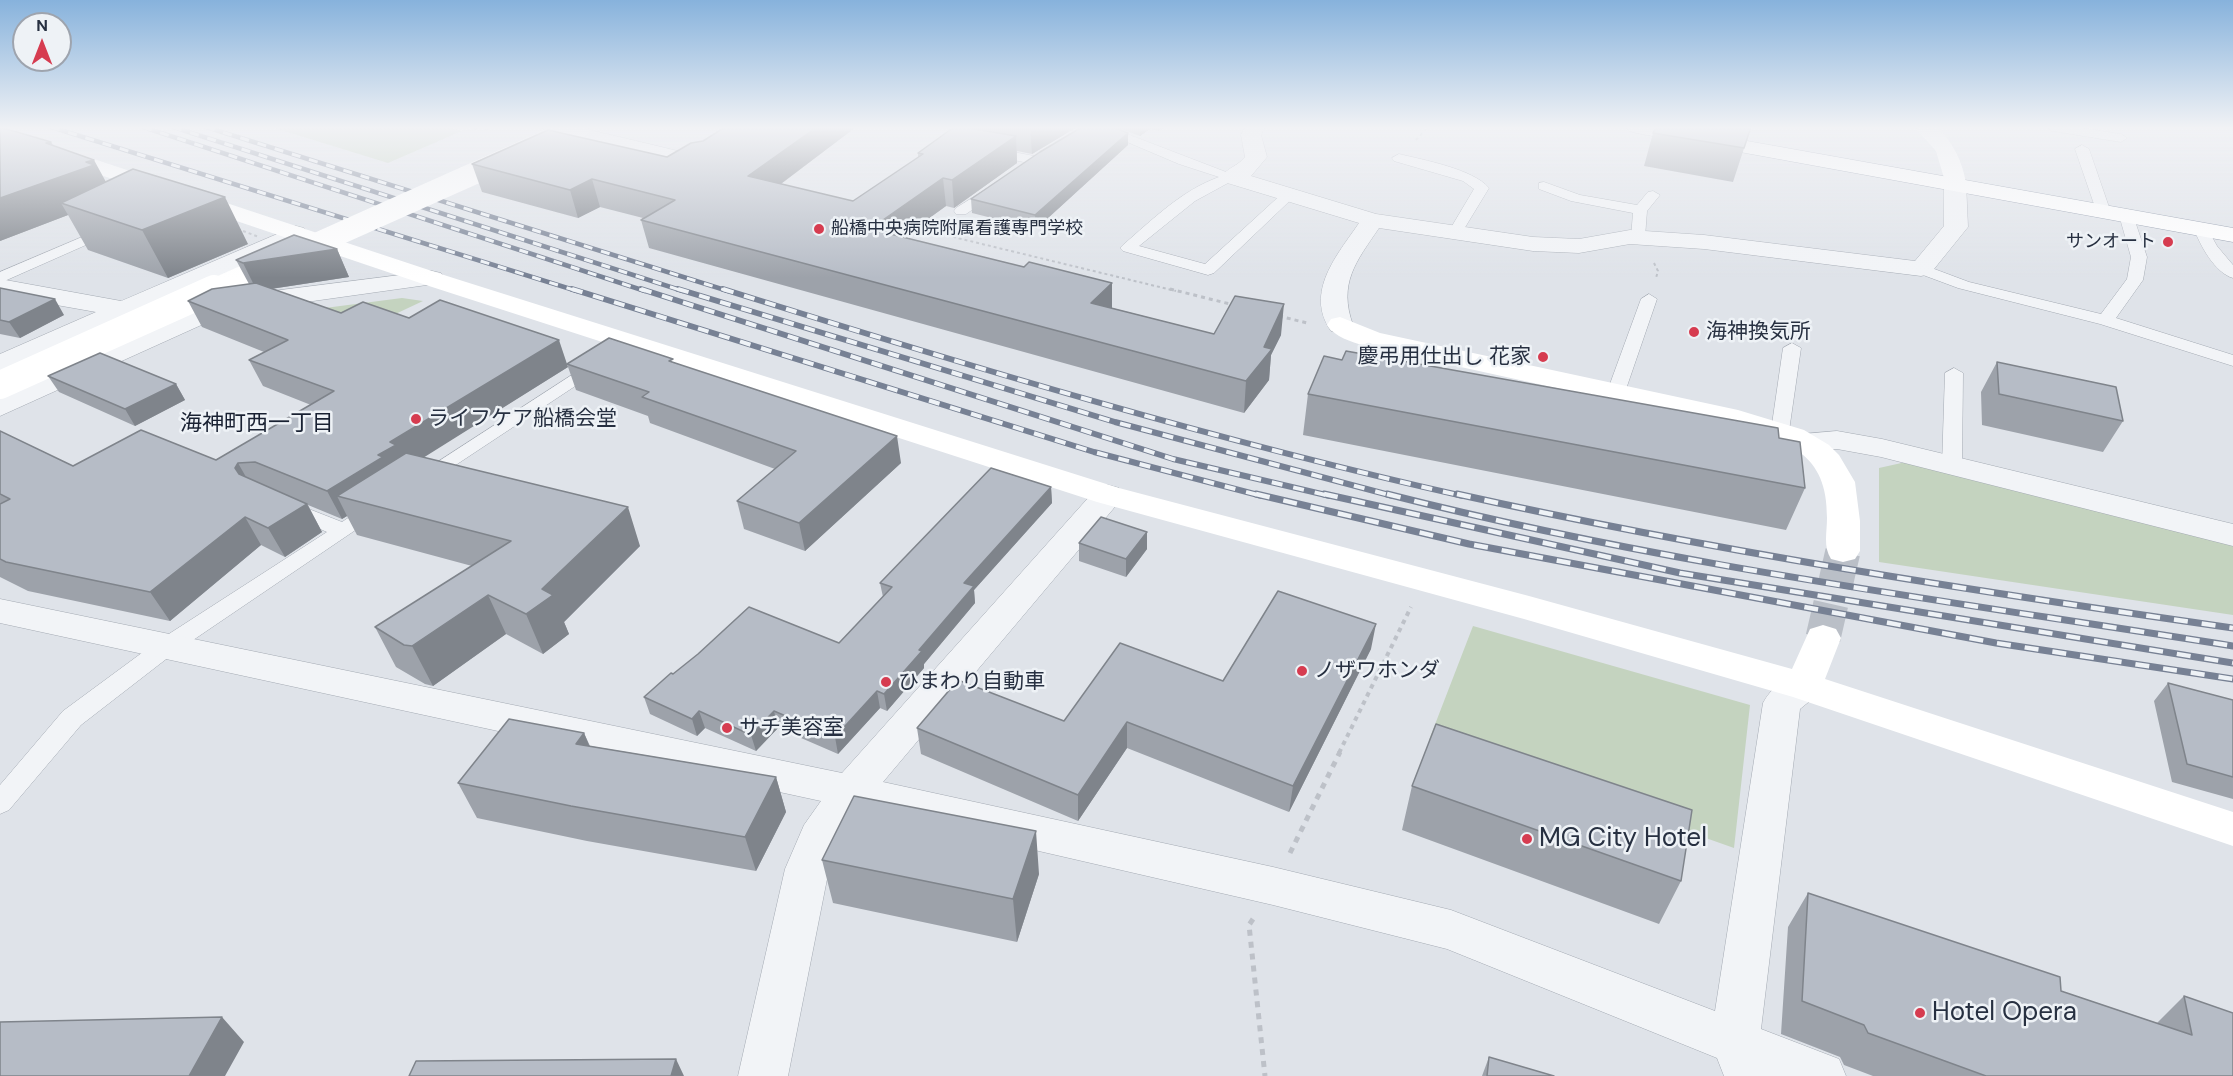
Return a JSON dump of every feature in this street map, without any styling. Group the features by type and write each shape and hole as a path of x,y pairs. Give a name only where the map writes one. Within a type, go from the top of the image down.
{"main road":[{"path":"119,177 175,199 296,233 631,343 1108,495 1529,608 1803,686 2233,829"},
{"path":"0,385 480,177"},
{"path":"1924,177 2233,235"},
{"path":"1953,177 1954,183"},
{"path":"1340,325 1354,334 1374,340 1616,392 1791,436 1822,455 1836,472 1843,498 1843,551"},
{"path":"1803,686 1823,638"}],"street":[{"path":"1233,177 1291,193 1373,220 1533,244 1579,246 1638,237 1704,242 1921,269 1956,227 1954,183"},
{"path":"1340,325 1334,312 1335,279 1373,220"},
{"path":"0,364 296,233"},
{"path":"0,287 121,309 226,305 432,278"},
{"path":"0,407 226,305"},
{"path":"1791,436 1837,440 1882,448 2233,535"},
{"path":"764,1076 807,869 819,837 851,792 1108,495"},
{"path":"0,611 851,792 1273,886 1450,930 1742,1059 1821,1076"},
{"path":"1742,1059 1782,703 1803,686"}],"lane":[{"path":"961,211 1009,177"},
{"path":"1231,177 1217,181 1200,192 1128,248 1208,270 1291,193"},
{"path":"1456,231 1482,188 1464,177"},
{"path":"2092,177 2103,210"},
{"path":"1544,186 1568,193 1576,198 1640,210"},
{"path":"1638,237 1640,210 1653,195"},
{"path":"2106,321 2116,302 2135,280 2139,257 2126,215"},
{"path":"0,278 124,222"},
{"path":"2201,229 2223,265 2233,273"},
{"path":"1921,269 1964,285 2106,321 2233,361"},
{"path":"1616,392 1650,299"},
{"path":"0,803 72,718 166,647 631,343"},
{"path":"1791,436 1792,348"},
{"path":"1952,466 1954,373"},
{"path":"273,500 343,531"}],"path":[{"path":"910,226 1241,307"},
{"path":"1275,315 1321,326 1340,325"},
{"path":"1265,1076 1249,925 1273,886 1416,596"}],"green space":[{"path":"402,298 423,301 355,333 294,312"},
{"path":"1906,462 2233,543 2233,615 1879,562 1879,468"},
{"path":"1473,626 1750,705 1734,848 1429,740"}],"building":[{"path":"0,177 59,177 0,198"},
{"path":"116,177 160,177 225,197 142,230 61,203"},
{"path":"522,177 753,177 853,201 888,177 956,177 952,180 943,178 870,229 1024,267 1029,262 1112,283 1091,303 1214,334 1235,296 1284,304 1264,347 1272,349 1246,381 641,220 675,200 592,179 570,190"},
{"path":"1003,177 1078,177 1035,215 971,199"},
{"path":"294,235 337,249 243,263 236,260"},
{"path":"256,283 341,313 363,302 409,318 440,300 559,340 390,442 396,445 378,455 383,457 327,491 255,462 238,463 235,468 239,474 307,504 268,528 245,517 150,592 0,559 0,504 10,499 0,494 0,431 73,466 141,430 216,460 334,391 249,360 288,340 188,301 212,289"},
{"path":"0,288 55,299 9,322 0,320"},
{"path":"609,338 673,359 669,361 897,436 799,523 737,501 796,451 642,397 649,392 567,364"},
{"path":"1346,351 1778,428 1779,438 1800,442 1805,488 1308,394 1324,356 1342,360"},
{"path":"100,353 176,384 125,409 48,376"},
{"path":"1997,362 2116,387 2123,421 1999,394"},
{"path":"406,453 628,507 542,589 553,595 526,614 488,595 412,646 404,645 375,627 511,541 337,496"},
{"path":"991,468 1051,487 964,583 974,586 919,650 922,651 884,694 877,691 835,737 774,711 751,735 699,711 692,719 644,697 671,673 673,674 698,654 749,607 839,643 892,587 880,583"},
{"path":"1101,517 1147,532 1126,559 1079,543"},
{"path":"1278,591 1376,624 1293,786 1127,722 1078,795 917,728 958,680 1064,721 1120,643 1223,681"},
{"path":"2168,683 2233,700 2233,777 2187,764"},
{"path":"509,719 584,733 576,744 776,777 745,837 458,783"},
{"path":"1436,724 1692,810 1681,881 1412,786"},
{"path":"854,796 1036,831 1013,899 822,860"},
{"path":"1808,893 2060,977 2061,991 2192,1035 2184,996 2233,1013 2233,1076 1986,1076 1868,1033 1864,1025 1802,1001"},
{"path":"222,1017 189,1076 0,1076 0,1022"},
{"path":"1489,1057 1554,1076 1487,1076"},
{"path":"676,1059 671,1076 409,1076 416,1061"}],"tunnel":[{"path":"1823,638 1843,551"}],"railway":[{"path":"212,177 577,291"},
{"path":"297,177 645,291"},
{"path":"329,177 683,291"},
{"path":"366,177 728,291"},
{"path":"572,289 1094,452 1262,496"},
{"path":"641,289 1173,459 1330,496"},
{"path":"678,289 1115,422 1393,496"},
{"path":"723,289 1091,400 1276,451 1463,496"},
{"path":"1256,494 1469,544 1996,643 2233,679"},
{"path":"1324,494 1680,573 2233,663"},
{"path":"1387,494 1492,519 1702,561 1914,597 2233,646"},
{"path":"1457,494 1746,552 2233,628"}],"place":[{"name":"船橋中央病院附属看護専門学校","path":"819,229"},
{"name":"サンオート","path":"2168,242"},
{"name":"海神換気所","path":"1694,332"},
{"name":"慶弔用仕出し 花家","path":"1543,357"},
{"name":"ライフケア船橋会堂","path":"416,419"},
{"name":"ノザワホンダ","path":"1302,671"},
{"name":"ひまわり自動車","path":"886,682"},
{"name":"サチ美容室","path":"727,728"},
{"name":"MG City Hotel","path":"1527,839"},
{"name":"Hotel Opera","path":"1920,1013"}],"district":[{"name":"海神町西一丁目","path":"257,424"}]}
